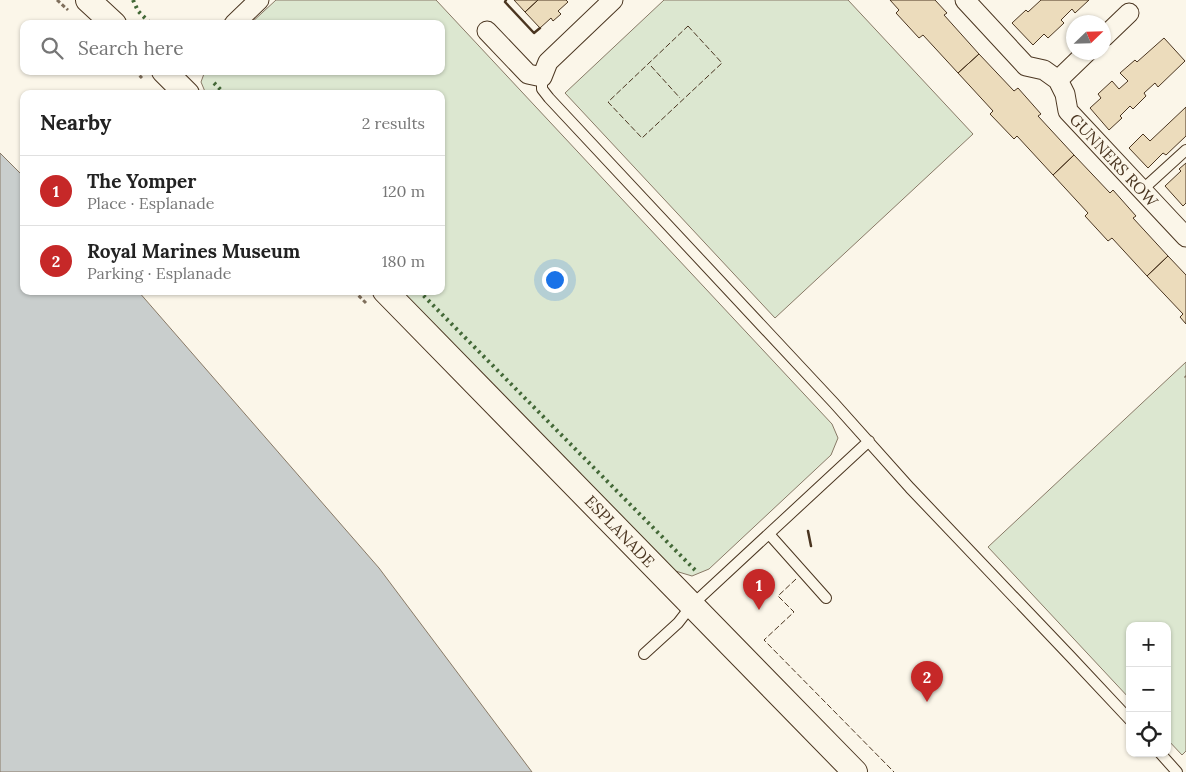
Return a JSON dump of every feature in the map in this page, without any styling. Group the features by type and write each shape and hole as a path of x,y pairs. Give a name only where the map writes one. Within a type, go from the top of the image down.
{"street":[{"path":"88,0 110,20"},
{"path":"238,20 259,0"},
{"path":"487,31 528,74 542,77 548,62 613,0"},
{"path":"965,0 1026,66 1044,70 1058,80 1079,60"},
{"path":"1111,31 1129,14"},
{"name":"GUNNERS ROW","path":"1058,80 1065,94 1068,111 1186,238"},
{"name":"ESPLANADE","path":"389,295 855,772"}],"lane":[{"path":"542,77 542,89 548,98 827,395 910,488 1126,716"},
{"path":"1142,190 1186,150"},
{"path":"644,654 668,633 692,605 869,441"},
{"path":"769,534 826,598"},
{"path":"1164,757 1177,772"}],"green space":[{"path":"276,0 436,0 832,424 838,438 831,455 709,569 692,576 672,570 401,295 445,295 445,90 204,90 201,82 204,75 445,75 445,20 254,20"},
{"path":"664,0 848,0 973,134 775,318 565,93"},
{"path":"1186,362 1186,751 1182,755 1171,743 1171,622 1126,622 1126,695 988,547"}],"shaded area":[{"path":"0,153 20,173 20,295 141,295 379,568 532,772 0,772"}],"building":[{"path":"514,0 538,0 525,12"},
{"path":"538,0 566,0 568,2 558,11 561,14 553,21 551,18 540,28 525,12"},
{"path":"890,0 935,0 947,13 944,15 979,54 958,73 923,35 919,38 896,13 899,10"},
{"path":"1041,0 1089,0 1075,13 1072,9 1061,20 1064,23 1048,38 1044,34 1033,45 1012,23 1026,10 1028,12"},
{"path":"1164,38 1185,61 1158,87 1155,83 1144,93 1146,96 1133,109 1130,106 1120,116 1122,118 1109,130 1090,108 1101,98 1098,94 1112,81 1119,89 1128,81 1120,73 1135,60 1137,62"},
{"path":"979,54 1014,91 1018,88 1041,114 1038,116 1074,155 1053,175 1017,136 1014,139 990,114 993,111 958,73"},
{"path":"1186,107 1186,136 1166,155 1163,153 1148,168 1129,148 1143,134 1150,141"},
{"path":"1074,155 1110,193 1113,190 1136,216 1133,218 1168,256 1147,276 1112,238 1108,241 1085,216 1088,213 1053,175"},
{"path":"1186,163 1186,203 1183,206 1165,186 1181,171 1179,169"},
{"path":"1168,256 1186,275 1186,324 1180,317 1183,314 1147,276"}],"hedge":[{"path":"133,0 138,11 147,20"},
{"path":"214,83 221,90"},
{"path":"423,295 695,570"}],"fence":[{"path":"688,26 722,63 642,138 608,102 688,26"},
{"path":"651,66 680,98"},
{"path":"796,579 778,596 794,612 764,640 894,772"}],"wall":[{"path":"506,0 505,2 534,33 540,28"},
{"path":"808,531 811,546"}],"place":[{"name":"The Yomper","path":"759,610"},
{"name":"Royal Marines Museum","path":"927,702"}]}
